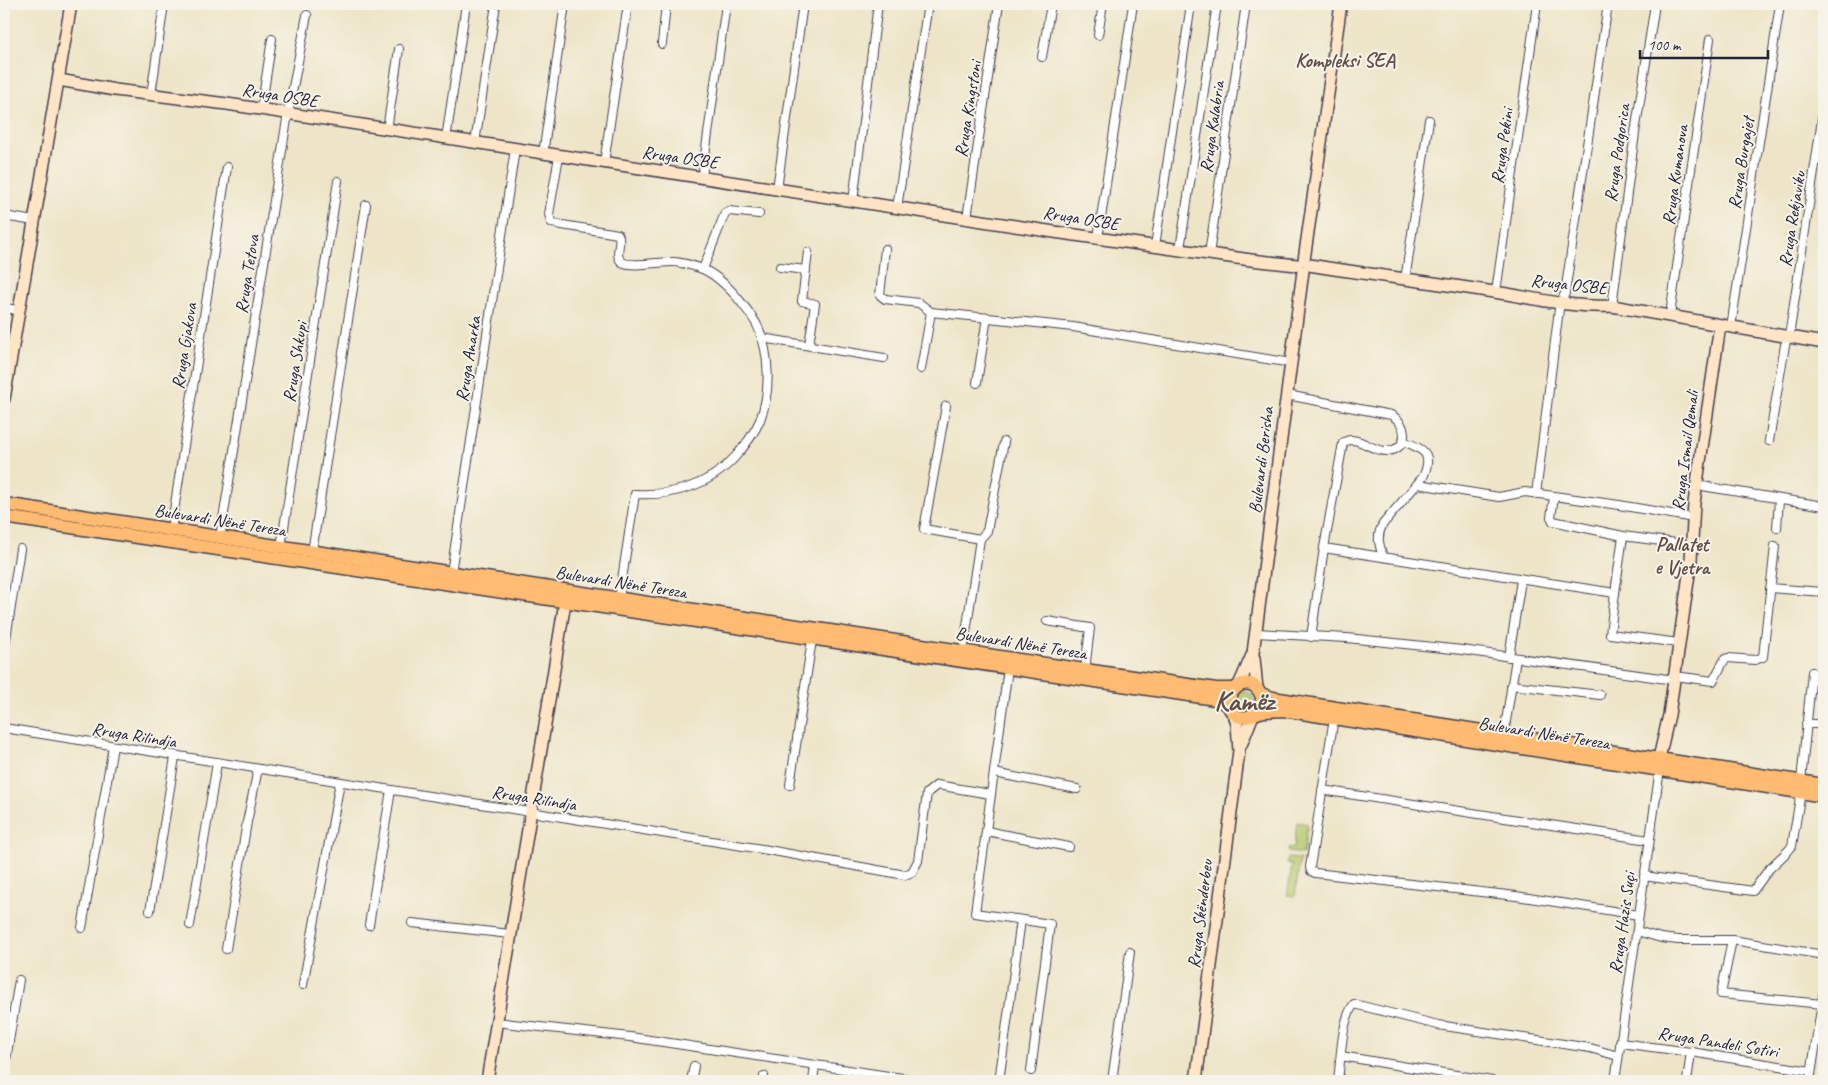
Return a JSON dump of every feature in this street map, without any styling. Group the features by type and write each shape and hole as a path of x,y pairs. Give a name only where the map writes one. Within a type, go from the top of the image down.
{"main road":[{"name":"Bulevardi Nënë Tereza","path":"4,504 963,652 1009,664 1215,699 1244,717 1283,710 1659,763"},
{"name":"Bulevardi Nënë Tereza","path":"4,517 812,640 1009,664 1084,670 1216,689 1248,684 1273,698 1504,734 1659,763 1800,786 1824,785"},
{"path":"1231,708 1230,695 1236,687"},
{"path":"1255,714 1262,704 1259,691"},
{"name":"Bulevardi Nënë Tereza","path":"1800,786 1824,796"}],"street":[{"path":"4,399 71,4"},
{"path":"151,95 164,4"},
{"path":"446,139 466,4"},
{"path":"475,143 496,4"},
{"path":"543,154 566,4"},
{"path":"604,163 628,4"},
{"path":"662,44 666,4"},
{"path":"702,177 726,4"},
{"path":"777,189 803,4"},
{"path":"853,201 878,4"},
{"path":"897,208 928,4"},
{"name":"Rruga Kingstoni","path":"967,218 999,4"},
{"path":"1042,57 1050,4"},
{"path":"1098,35 1103,4"},
{"path":"1098,238 1133,4"},
{"path":"1155,246 1191,4"},
{"path":"1180,249 1217,4"},
{"name":"Rruga Kalabria","path":"1209,254 1246,4"},
{"name":"Bulevardi Berisha","path":"1259,691 1253,653 1292,363 1303,265 1340,4"},
{"name":"Rruga Pekini","path":"1496,292 1537,4"},
{"path":"1536,494 1559,309 1565,294 1608,4"},
{"name":"Rruga Podgorica","path":"1612,306 1655,4"},
{"name":"Rruga Burgajet","path":"1726,326 1780,4"},
{"name":"Rruga Tetova","path":"220,538 288,113 307,16"},
{"path":"261,110 272,39"},
{"name":"Rruga Kumanova","path":"1670,315 1710,39"},
{"path":"388,130 399,49"},
{"name":"Rruga OSBE","path":"59,80 151,95 288,113 515,150 1098,238 1496,292 1561,304 1591,307 1612,306 1824,343"},
{"name":"Rruga Rekjaviku","path":"1769,441 1785,345 1788,337 1824,106"},
{"path":"1405,280 1429,120"},
{"name":"Rruga Anarka","path":"451,573 515,150"},
{"path":"559,156 549,214 552,222 618,234 620,238 618,257 628,264 676,262 703,269 729,289 758,326 766,356 767,387 760,419 753,434 734,459 722,469 690,488 673,493 635,494 619,599"},
{"name":"Rruga Gjakova","path":"171,530 227,167"},
{"name":"Rruga Shkupi","path":"281,547 338,181"},
{"path":"312,552 366,205"},
{"path":"703,269 725,213 760,214"},
{"path":"4,216 34,221"},
{"path":"885,249 879,292 882,298 919,303 931,312 1073,327 1292,363"},
{"path":"808,252 802,301 815,304 809,345"},
{"path":"780,267 806,270"},
{"path":"4,308 19,310"},
{"path":"921,369 931,312"},
{"path":"977,383 987,317"},
{"name":"Rruga Ismail Qemali","path":"1659,763 1669,715 1679,643 1692,545 1696,485 1726,326"},
{"path":"762,338 884,358"},
{"path":"1287,396 1391,415 1400,421 1404,431 1403,441 1398,447 1389,451 1376,449 1353,440 1346,440 1343,443 1324,548 1311,637"},
{"path":"946,406 924,529 980,539"},
{"path":"1384,557 1378,539 1379,532 1383,524 1418,484 1427,470 1428,460 1424,451 1403,441"},
{"path":"963,652 980,539 987,532 1004,442"},
{"path":"1418,484 1499,497 1525,492 1694,518"},
{"path":"1696,485 1824,506"},
{"path":"1554,497 1550,517 1553,521 1623,536 1692,545"},
{"path":"1777,528 1780,500"},
{"path":"1623,536 1610,634 1679,643"},
{"path":"1256,633 1403,643 1674,678 1713,681 1724,659 1755,660 1763,657 1775,546"},
{"path":"1324,548 1521,580 1615,593"},
{"path":"4,651 20,549"},
{"path":"1504,734 1511,685 1512,657 1521,580"},
{"path":"1770,588 1824,592"},
{"path":"487,1081 565,602"},
{"path":"1047,621 1090,628 1084,670"},
{"path":"790,785 812,640"},
{"name":"Bulevardi Berisha","path":"1236,687 1253,653"},
{"path":"1009,664 975,913 1048,923 1051,927 1031,1071"},
{"path":"1644,876 1753,892 1769,869 1788,852 1792,846 1800,786 1812,672"},
{"path":"1511,685 1600,695"},
{"name":"Rruga Skënderbeu","path":"1196,1081 1239,751 1237,724 1231,708"},
{"name":"Rruga Skënderbeu","path":"1239,751 1255,714"},
{"path":"1334,718 1310,867 1314,874 1516,896 1639,915"},
{"path":"1806,724 1824,724"},
{"name":"Rruga Rilindja","path":"4,728 768,850 905,875 912,872 918,861 927,793 938,785 990,794"},
{"path":"82,928 112,746"},
{"path":"150,911 175,756"},
{"path":"190,925 217,763"},
{"name":"Rruga Hazis Suçi","path":"1615,1081 1659,763"},
{"path":"226,949 258,769"},
{"path":"994,773 1077,789"},
{"path":"303,985 340,782"},
{"path":"369,925 391,790"},
{"path":"1322,790 1649,840"},
{"path":"986,831 1069,847"},
{"path":"1000,1074 1021,920"},
{"path":"412,922 510,934"},
{"path":"1637,931 1661,938 1678,940 1732,940 1824,955"},
{"path":"1732,940 1721,994 1822,1004"},
{"path":"1112,1081 1130,952"},
{"path":"4,1072 19,980"},
{"path":"1810,1081 1824,990"},
{"path":"1338,1081 1349,1011 1354,1004 1438,1025 1590,1048 1618,1056"},
{"path":"496,1022 630,1037 895,1079 922,1081"},
{"name":"Rruga Pandeli Sotiri","path":"1620,1043 1811,1071"},
{"path":"1687,1081 1691,1052"},
{"path":"1341,1056 1492,1081"},
{"path":"692,1081 694,1066"},
{"path":"813,1081 815,1066"}],"green space":[{"path":"1244,691 1250,694 1253,700 1250,706 1244,709 1238,706 1235,700 1238,694"},
{"path":"1297,822 1308,824 1303,854 1288,852 1289,847 1294,848"},
{"path":"1288,858 1300,859 1295,896 1287,895 1292,864 1287,863"}],"district":[{"name":"Kompleksi SEA","path":"1345,60"},
{"name":"Pallatet e Vjetra","path":"1682,556"},
{"name":"Kamëz","path":"1244,700"}]}
